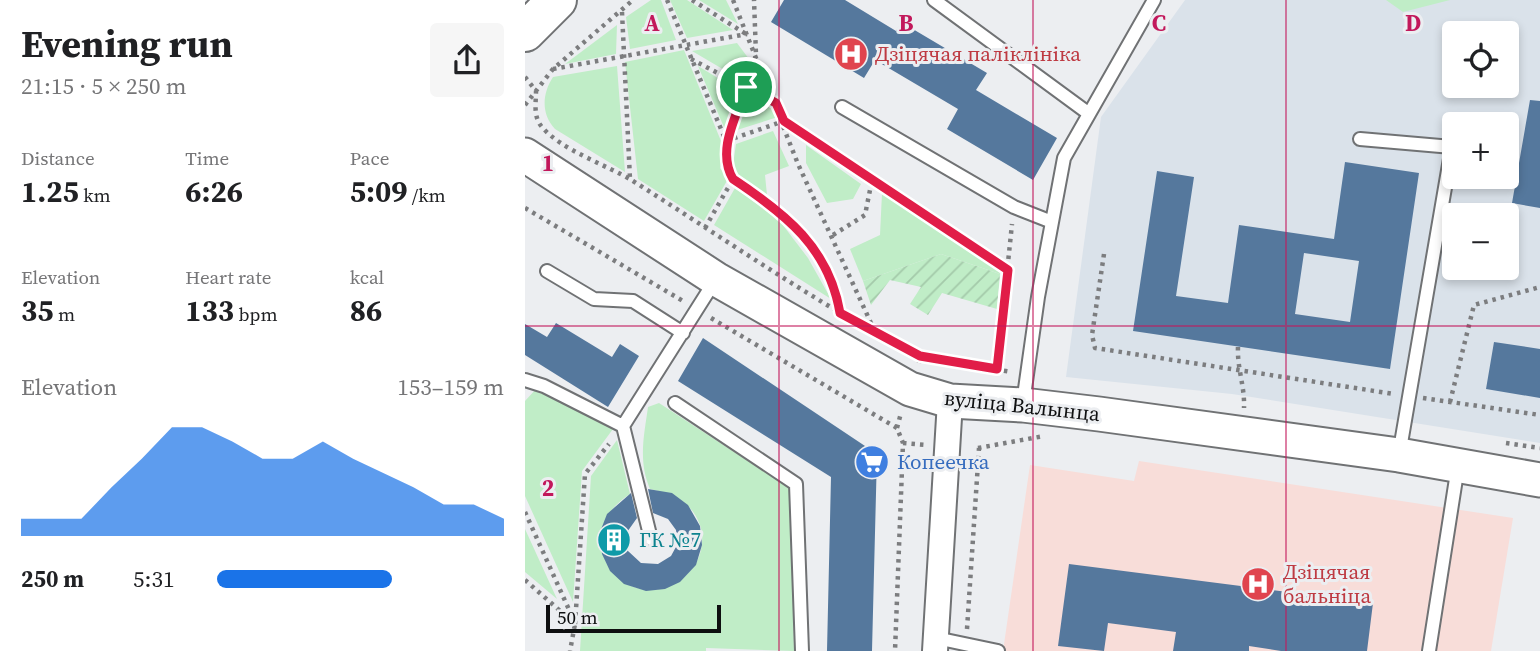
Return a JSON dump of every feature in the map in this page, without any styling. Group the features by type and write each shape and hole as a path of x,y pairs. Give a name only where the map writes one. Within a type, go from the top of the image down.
{"main road":[{"path":"525,32 557,0"}],"street":[{"name":"вуліца Валынца","path":"525,155 716,279 910,389 950,401 1023,405 1399,455 1540,480"},
{"path":"935,645 950,401"}],"lane":[{"path":"934,0 1088,113"},
{"path":"1023,405 1065,158 1154,0"},
{"path":"842,107 1014,206 1052,222"},
{"path":"1360,139 1452,147 1407,396 1399,455"},
{"path":"547,271 594,299 633,301 683,333"},
{"path":"650,539 623,426 716,279"},
{"path":"525,380 544,386 623,426"},
{"path":"675,403 796,484 802,651"},
{"path":"1429,651 1458,466"},
{"path":"935,645 966,643 998,651"}],"path":[{"path":"525,105 553,69 633,0"},
{"path":"667,0 726,141 728,170 733,179 790,221 824,261 836,287 840,313"},
{"path":"692,0 747,34"},
{"path":"733,0 784,121 798,164 877,335"},
{"path":"726,141 733,130 756,55 754,0"},
{"path":"622,12 622,58 630,179"},
{"path":"553,69 747,34"},
{"path":"691,59 776,103"},
{"path":"525,77 536,91 535,113 541,126 558,140 630,179 840,313 920,356 1016,372"},
{"path":"726,141 784,121"},
{"path":"784,121 1008,270"},
{"path":"705,228 733,179"},
{"path":"833,235 865,215 871,180"},
{"path":"997,369 1014,206"},
{"path":"525,208 897,428 903,443 895,651"},
{"path":"1104,254 1092,335 1095,348 1540,415"},
{"path":"1450,402 1474,305 1540,287"},
{"path":"1238,347 1237,369 1245,396 1244,409"},
{"path":"919,364 920,356"},
{"path":"897,428 901,414"},
{"path":"570,651 575,624 586,474 623,426"},
{"path":"971,448 1044,437 1046,428"},
{"path":"903,443 928,445"},
{"path":"966,643 979,448"},
{"path":"525,512 575,624"},
{"path":"525,580 575,624"}],"shaded area":[{"path":"1185,0 1540,0 1540,443 1232,394 1066,377 1101,117"},
{"name":"Дзіцячая бальніца","path":"1139,461 1513,518 1491,651 1003,651 1030,465 1134,481"}],"green space":[{"path":"651,0 661,0 676,40 630,49 626,17"},
{"path":"670,0 687,0 733,30 687,38"},
{"path":"699,0 726,0 738,24"},
{"path":"1386,0 1450,0 1403,12"},
{"path":"617,25 616,54 565,64"},
{"path":"737,43 749,59 743,81 692,51"},
{"path":"684,50 723,146 720,168 728,179 704,221 638,179 625,62"},
{"path":"617,66 625,172 555,129 545,110 545,97 553,77"},
{"path":"698,66 741,92 732,127 726,132"},
{"path":"748,92 773,106 778,117 737,130"},
{"path":"773,131 789,166 765,175 767,195 732,171 736,144"},
{"path":"806,145 861,184 853,199 827,203 806,163"},
{"path":"735,188 779,220 808,258 831,299 714,225"},
{"path":"882,193 1001,269 1000,274 941,254 863,281 850,249 880,235"},
{"path":"941,254 1000,274 997,309 942,293 928,315 910,304 921,287 890,280 871,305 863,281"},
{"path":"536,389 613,429 582,471 573,602 525,496 525,401"},
{"path":"659,403 791,489 794,651 706,648 706,651 580,651 591,476 617,440 630,494 610,513 601,534 603,554 613,572 628,584 648,590 669,586 691,570 700,555 700,525 692,510 674,496 650,489 646,479 643,448 648,407"},
{"path":"525,529 557,599 525,572"}],"building":[{"path":"784,0 845,0 896,31 901,22 987,73 976,90 1057,138 1033,180 947,129 958,109 875,60 864,78 771,22"},
{"path":"1530,100 1540,101 1540,208 1512,203 1514,189 1519,189 1519,163"},
{"path":"1345,162 1419,173 1390,369 1133,331 1157,171 1194,177 1176,296 1228,303 1239,225 1334,239","holes":["1304,253 1359,261 1350,322 1295,314"]},
{"path":"556,323 612,357 620,344 639,356 608,407 525,355 525,324 547,337"},
{"path":"703,338 877,454 872,651 827,651 831,477 678,381"},
{"path":"1494,342 1540,349 1540,398 1486,389"},
{"name":"ГК №7","path":"648,489 672,493 688,505 700,526 702,545 696,565 680,582 665,589 646,591 624,584 610,571 602,554 600,532 607,514 631,493 637,518 625,535 628,551 641,563 658,564 671,556 677,545 676,530 668,519 653,513"},
{"name":"Дзіцячая бальніца","path":"1069,564 1373,603 1367,651 1281,651 1249,646 1249,651 1173,651 1176,632 1108,623 1104,651 1058,646"}],"place":[{"name":"Дзіцячая паліклініка","path":"851,54"},
{"name":"Копеечка","path":"872,462"},
{"name":"ГК №7","path":"614,540"},
{"name":"Дзіцячая бальніца","path":"1258,584"}],"route":[{"path":"746,87 776,103 784,121 1008,270 1006,309 997,369 920,356 840,313 836,287 824,261 790,221 761,197 733,179 728,170 726,141 733,130 746,87"}]}
